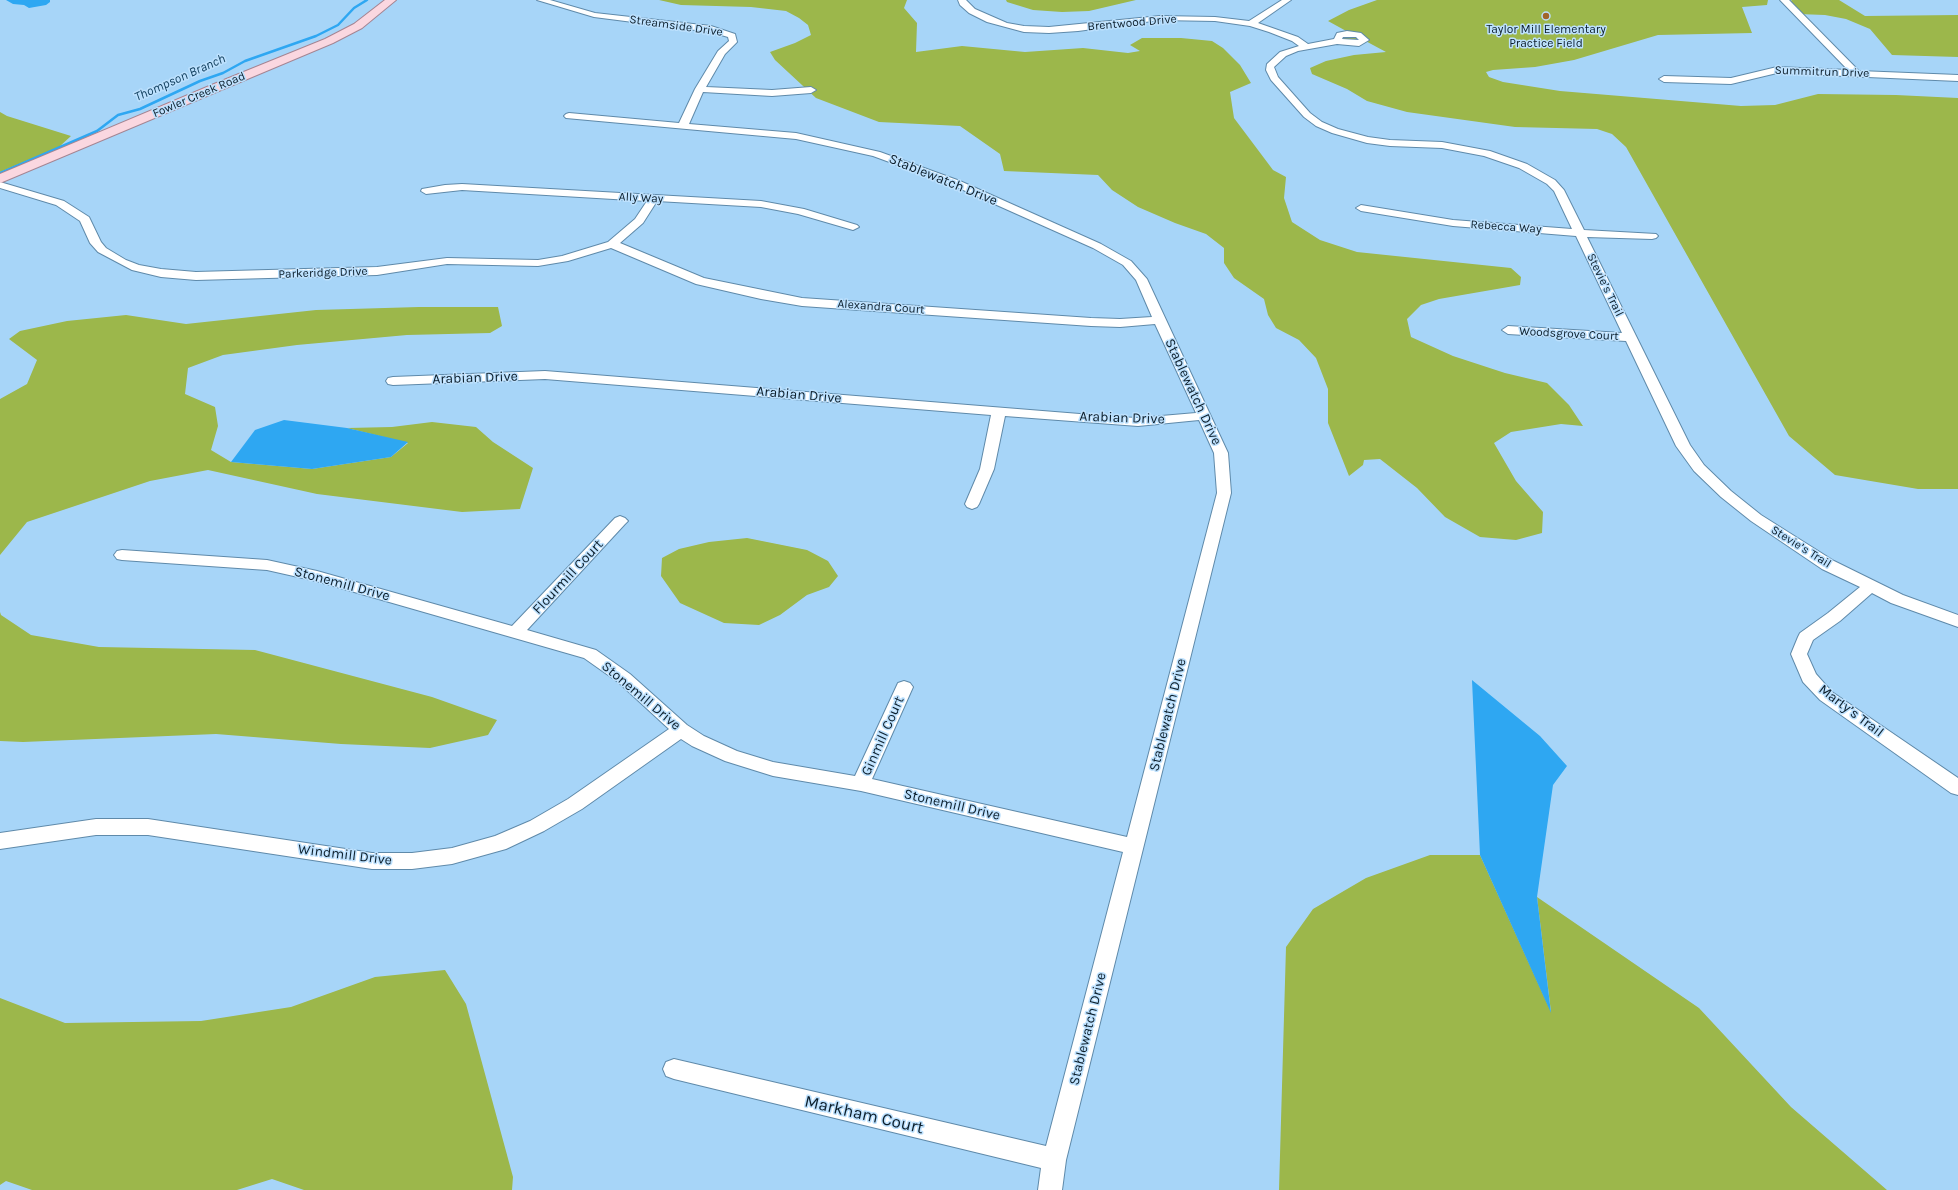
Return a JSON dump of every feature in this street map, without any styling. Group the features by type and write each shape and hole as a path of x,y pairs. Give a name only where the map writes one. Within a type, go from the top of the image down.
{"main road":[{"name":"Fowler Creek Road","path":"0,179 197,95 329,41 358,26 391,0"}],"street":[{"name":"Streamside Drive","path":"541,0 599,16 711,29 728,33 732,36 733,42 721,53 700,89 683,125"},
{"name":"Brentwood Drive","path":"962,0 962,3 990,20 1024,29 1049,30 1078,28 1160,18 1215,19 1251,24 1286,35 1305,46"},
{"path":"1251,24 1287,0"},
{"path":"1788,1 1856,73"},
{"name":"Stevie’s Trail","path":"1337,41 1305,46 1283,54 1272,63 1270,70 1274,78 1313,119 1335,131 1367,140 1456,147 1486,153 1513,161 1541,175 1559,190 1683,446 1699,468 1726,494 1756,518 1828,564 1897,600 1958,621"},
{"name":"Summitrun Drive","path":"1664,79 1731,81 1777,70 1958,78"},
{"path":"700,89 772,93 811,90"},
{"name":"Stablewatch Drive","path":"569,116 796,136 876,154 956,183 1097,246 1127,263 1141,279 1221,453 1224,493 1054,1160 1050,1190"},
{"name":"Parkeridge Drive","path":"0,185 60,203 74,211 85,219 96,243 102,250 122,262 136,268 178,276 377,271 447,261 538,263 572,257 612,244 627,233 639,221 653,199"},
{"name":"Ally Way","path":"426,191 445,188 462,188 778,206 820,216 853,227"},
{"name":"Rebecca Way","path":"1361,208 1453,223 1580,233 1652,236"},
{"name":"Alexandra Court","path":"612,244 700,281 761,295 802,302 1091,322 1120,323 1159,320"},
{"name":"Woodsgrove Court","path":"1508,330 1630,337"},
{"name":"Arabian Drive","path":"393,381 560,376 1138,422 1203,416"},
{"path":"972,504 987,469 999,411"},
{"name":"Flourmill Court","path":"515,633 620,521"},
{"name":"Stonemill Drive","path":"122,555 267,565 317,576 590,654 624,678 681,730 698,741 731,756 773,769 861,784 1134,847"},
{"name":"Marty’s Trail","path":"1871,586 1834,617 1806,637 1799,654 1802,664 1809,678 1826,696 1958,788"},
{"name":"Ginmill Court","path":"861,784 904,687"},
{"name":"Windmill Drive","path":"0,842 96,827 148,827 372,861 412,861 452,856 499,843 537,826 575,804 681,730"},
{"name":"Markham Court","path":"674,1069 1054,1160"}],"green space":[{"path":"659,0 907,0 904,8 917,23 916,52 962,46 1025,52 1083,48 1128,53 1140,51 1130,45 1142,38 1181,38 1212,41 1223,48 1240,65 1251,83 1230,92 1234,118 1273,170 1286,177 1284,198 1292,222 1320,240 1357,252 1511,268 1521,277 1520,285 1439,299 1421,305 1407,319 1411,337 1453,356 1505,373 1547,383 1569,405 1583,426 1561,424 1511,432 1494,443 1516,481 1543,512 1542,533 1516,540 1480,537 1445,517 1417,488 1380,459 1364,460 1363,465 1349,476 1328,423 1328,389 1316,358 1299,340 1276,328 1268,315 1264,299 1234,278 1224,263 1224,248 1206,234 1175,223 1138,207 1112,190 1098,175 1004,171 1000,154 960,126 879,122 816,98 775,60 770,52 795,43 811,35 808,25 786,11 751,7 681,5"},
{"path":"1006,0 1136,0 1089,11 1062,12 1033,10 1007,2"},
{"path":"1377,0 1768,0 1767,5 1742,7 1752,33 1658,35 1574,60 1535,67 1493,70 1486,72 1489,77 1503,82 1560,91 1741,106 1775,105 1818,94 1896,95 1958,98 1958,489 1918,489 1835,475 1789,436 1626,147 1612,134 1597,129 1515,127 1407,112 1367,101 1347,89 1312,74 1310,68 1326,61 1354,55 1386,52 1360,38 1358,40 1342,40 1347,36 1357,37 1328,21 1349,10"},
{"path":"1792,0 1839,0 1865,16 1958,15 1958,57 1892,55 1870,29 1846,19 1825,15 1798,14 1788,3"},
{"path":"0,112 7,116 71,136 59,147 0,172"},
{"path":"419,307 498,307 502,326 490,333 407,335 297,345 223,355 188,368 185,394 215,407 218,426 211,450 231,462 312,469 391,457 408,443 347,428 392,427 432,422 476,427 493,442 533,468 520,509 462,512 317,494 208,470 150,481 27,522 0,555 0,399 27,384 37,360 9,339 20,331 67,321 126,315 186,324 316,310"},
{"path":"747,538 807,550 828,561 838,576 829,587 807,595 780,615 759,625 724,623 680,603 661,576 662,558 679,549 709,542"},
{"path":"0,612 1,615 31,635 99,647 255,650 432,697 497,720 488,735 430,748 341,744 216,734 23,742 0,741"},
{"path":"1430,855 1480,855 1551,1012 1537,897 1699,1008 1791,1107 1887,1190 1279,1190 1286,947 1313,909 1366,878"},
{"path":"445,970 466,1004 513,1177 512,1190 304,1190 272,1179 237,1190 32,1190 6,1181 0,1185 0,998 65,1023 201,1021 291,1007 375,977"}],"water":[{"path":"6,0 50,0 50,2 46,5 29,8 24,5 13,4"},
{"path":"284,420 347,428 408,442 391,457 312,469 231,462 255,430"},
{"path":"1472,680 1540,736 1567,766 1553,785 1537,897 1551,1013 1480,855"}],"waterway":[{"name":"Thompson Branch","path":"0,173 97,131 118,115 140,109 200,81 223,73 245,61 316,36 338,25 354,8 367,0"}],"place":[{"name":"Taylor Mill Elementary Practice Field","path":"1546,16"}]}
